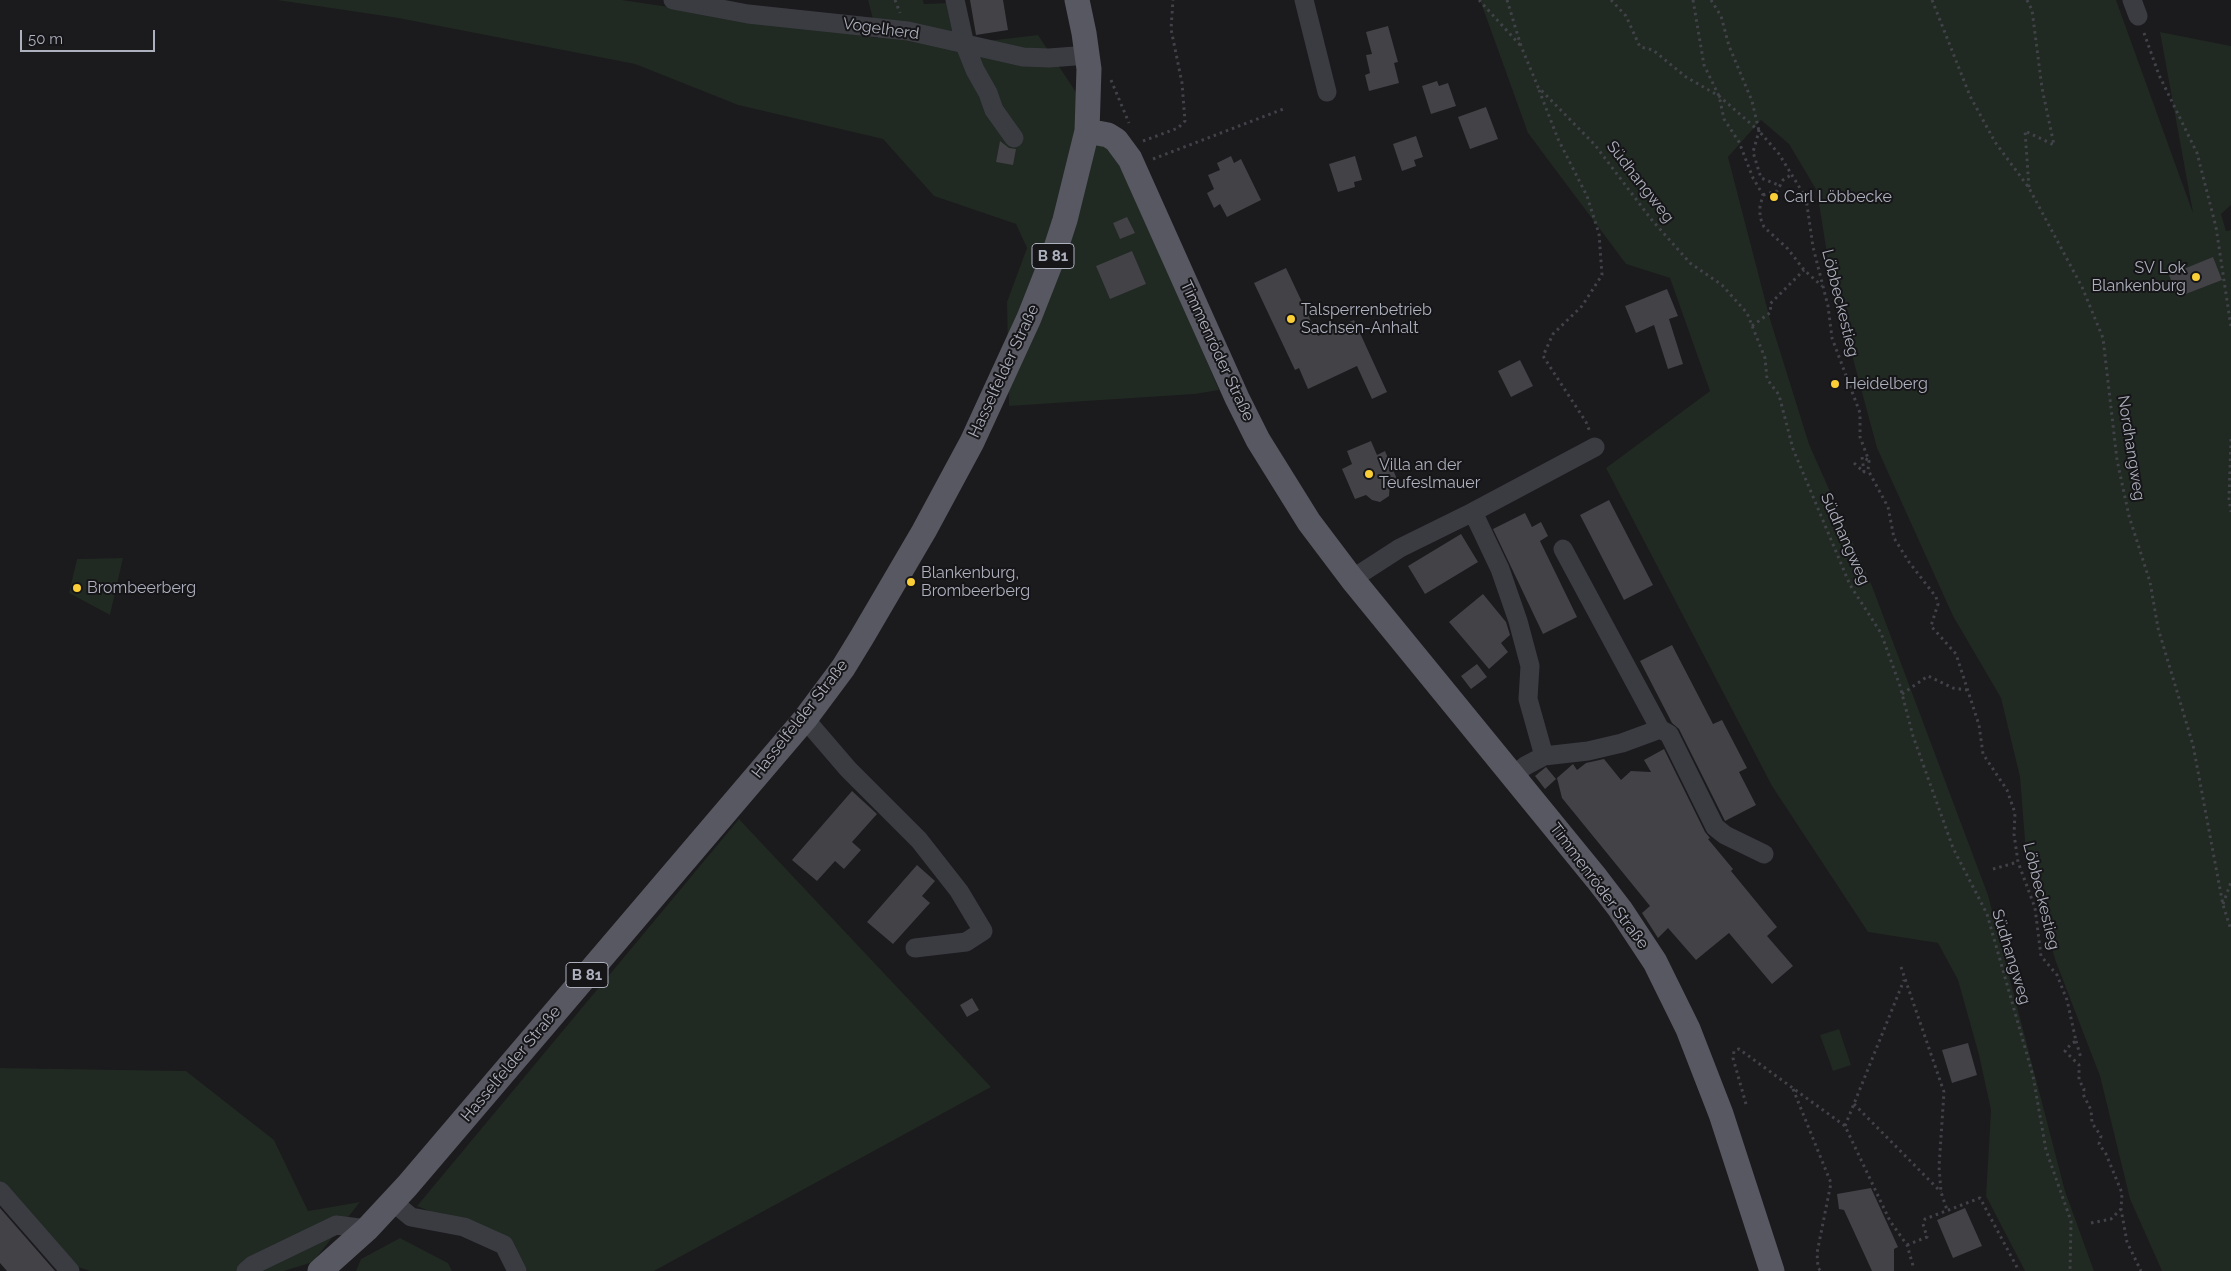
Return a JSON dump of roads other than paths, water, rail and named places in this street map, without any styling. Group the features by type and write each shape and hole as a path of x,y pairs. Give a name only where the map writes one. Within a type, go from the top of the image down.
{"main road":[{"name":"Hasselfelder Straße","path":"320,1271 367,1229 393,1202 805,719 843,668 862,637 924,531 986,412 1029,318 1053,257 1065,220 1087,131 1090,96 1088,54 1077,0"},
{"name":"Timmenröder Straße","path":"1087,131 1108,135 1116,140 1135,168 1217,356 1258,440 1309,522 1352,579 1514,776 1620,909 1655,962 1688,1029 1721,1114 1772,1271"}],"street":[{"name":"Vogelherd","path":"673,0 748,14 908,31 1023,57 1049,58 1088,54"},
{"path":"955,0 965,45 994,110 1014,138"},
{"path":"1304,0 1327,92"},
{"path":"1352,579 1400,548 1473,512 1595,447"},
{"path":"1473,512 1500,569 1518,621 1530,666 1528,699 1544,756"},
{"path":"1563,549 1660,729 1669,734 1715,828 1764,854"},
{"path":"805,719 848,769 919,840 959,891 983,931 966,942 914,948"},
{"path":"1514,776 1526,766 1544,756 1614,745 1660,729"},
{"path":"0,1191 70,1271"},
{"path":"393,1202 411,1217 464,1226 504,1245 517,1271"},
{"path":"246,1271 253,1265 336,1225 367,1229"}],"place":[{"name":"Carl Löbbecke","path":"1774,197"},
{"name":"SV Lok Blankenburg","path":"2196,277"},
{"name":"Talsperrenbetrieb Sachsen-Anhalt","path":"1291,319"},
{"name":"Heidelberg","path":"1835,384"},
{"name":"Villa an der Teufeslmauer","path":"1369,474"},
{"name":"Blankenburg, Brombeerberg","path":"911,582"},
{"name":"Brombeerberg","path":"77,588"}]}
